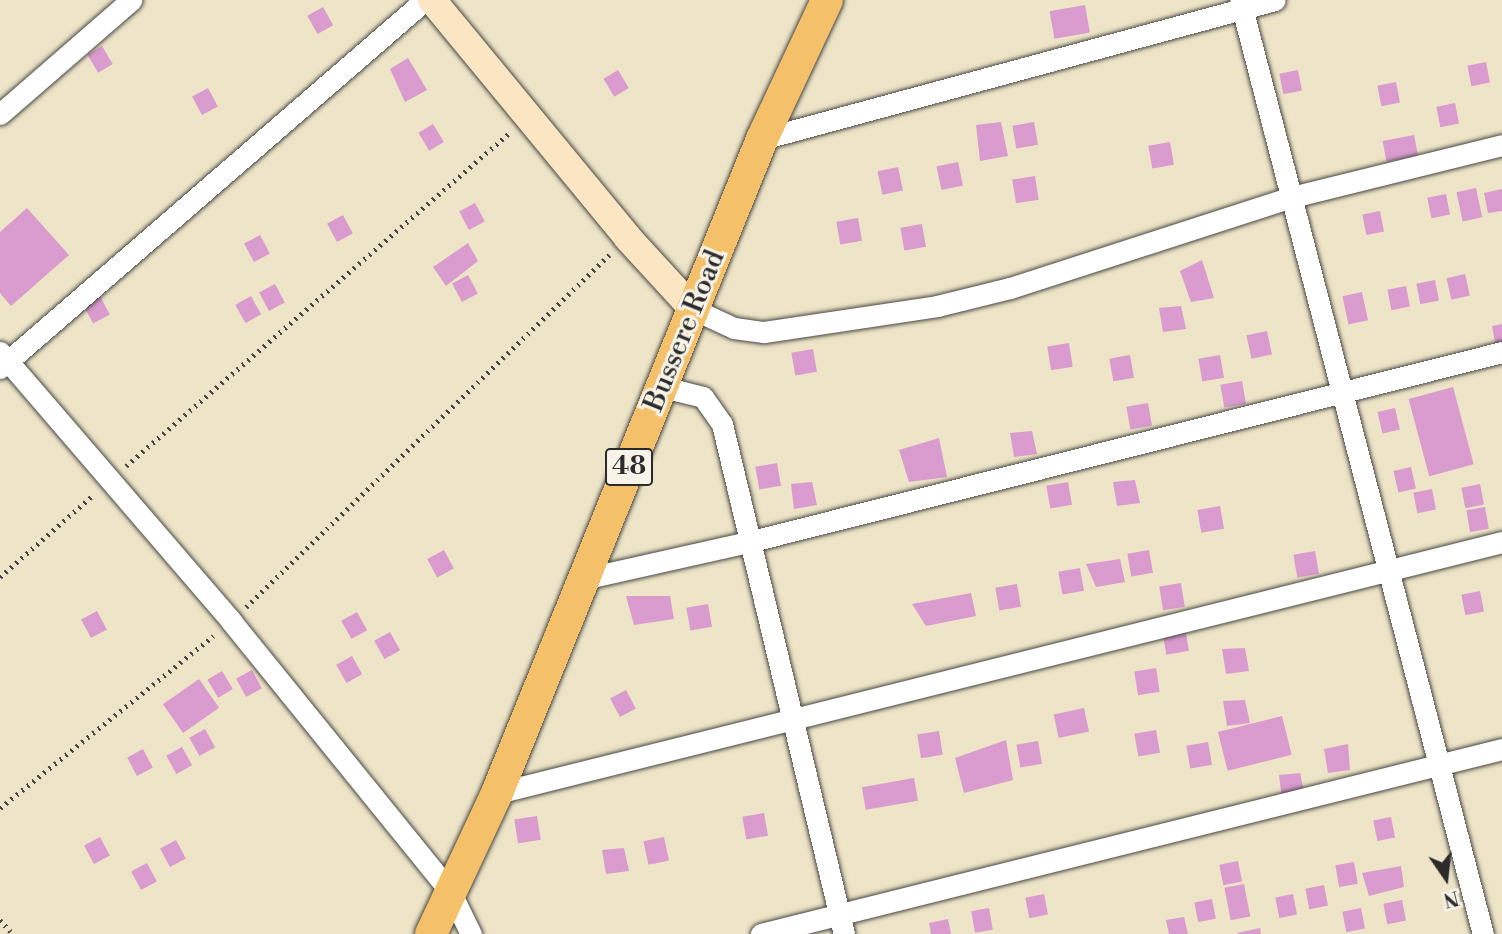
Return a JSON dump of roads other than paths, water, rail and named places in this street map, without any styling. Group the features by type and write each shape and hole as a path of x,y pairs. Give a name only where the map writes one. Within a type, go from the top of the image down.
{"main road":[{"name":"Bussere Road","path":"431,934 496,793 762,139 827,0"}],"street":[{"path":"0,114 131,0"},
{"path":"425,0 3,361 231,621 451,893 471,934"},
{"path":"432,0 628,238 693,309 734,328 764,332 937,306 1010,288 1292,197 1502,145"},
{"path":"762,139 1241,4 1275,0"},
{"path":"1241,4 1483,934"},
{"path":"583,579 748,542 1502,352"},
{"path":"663,387 703,397 713,406 722,424 790,721 842,925"},
{"path":"496,793 1502,542"},
{"path":"761,934 842,925 1502,749"}]}
